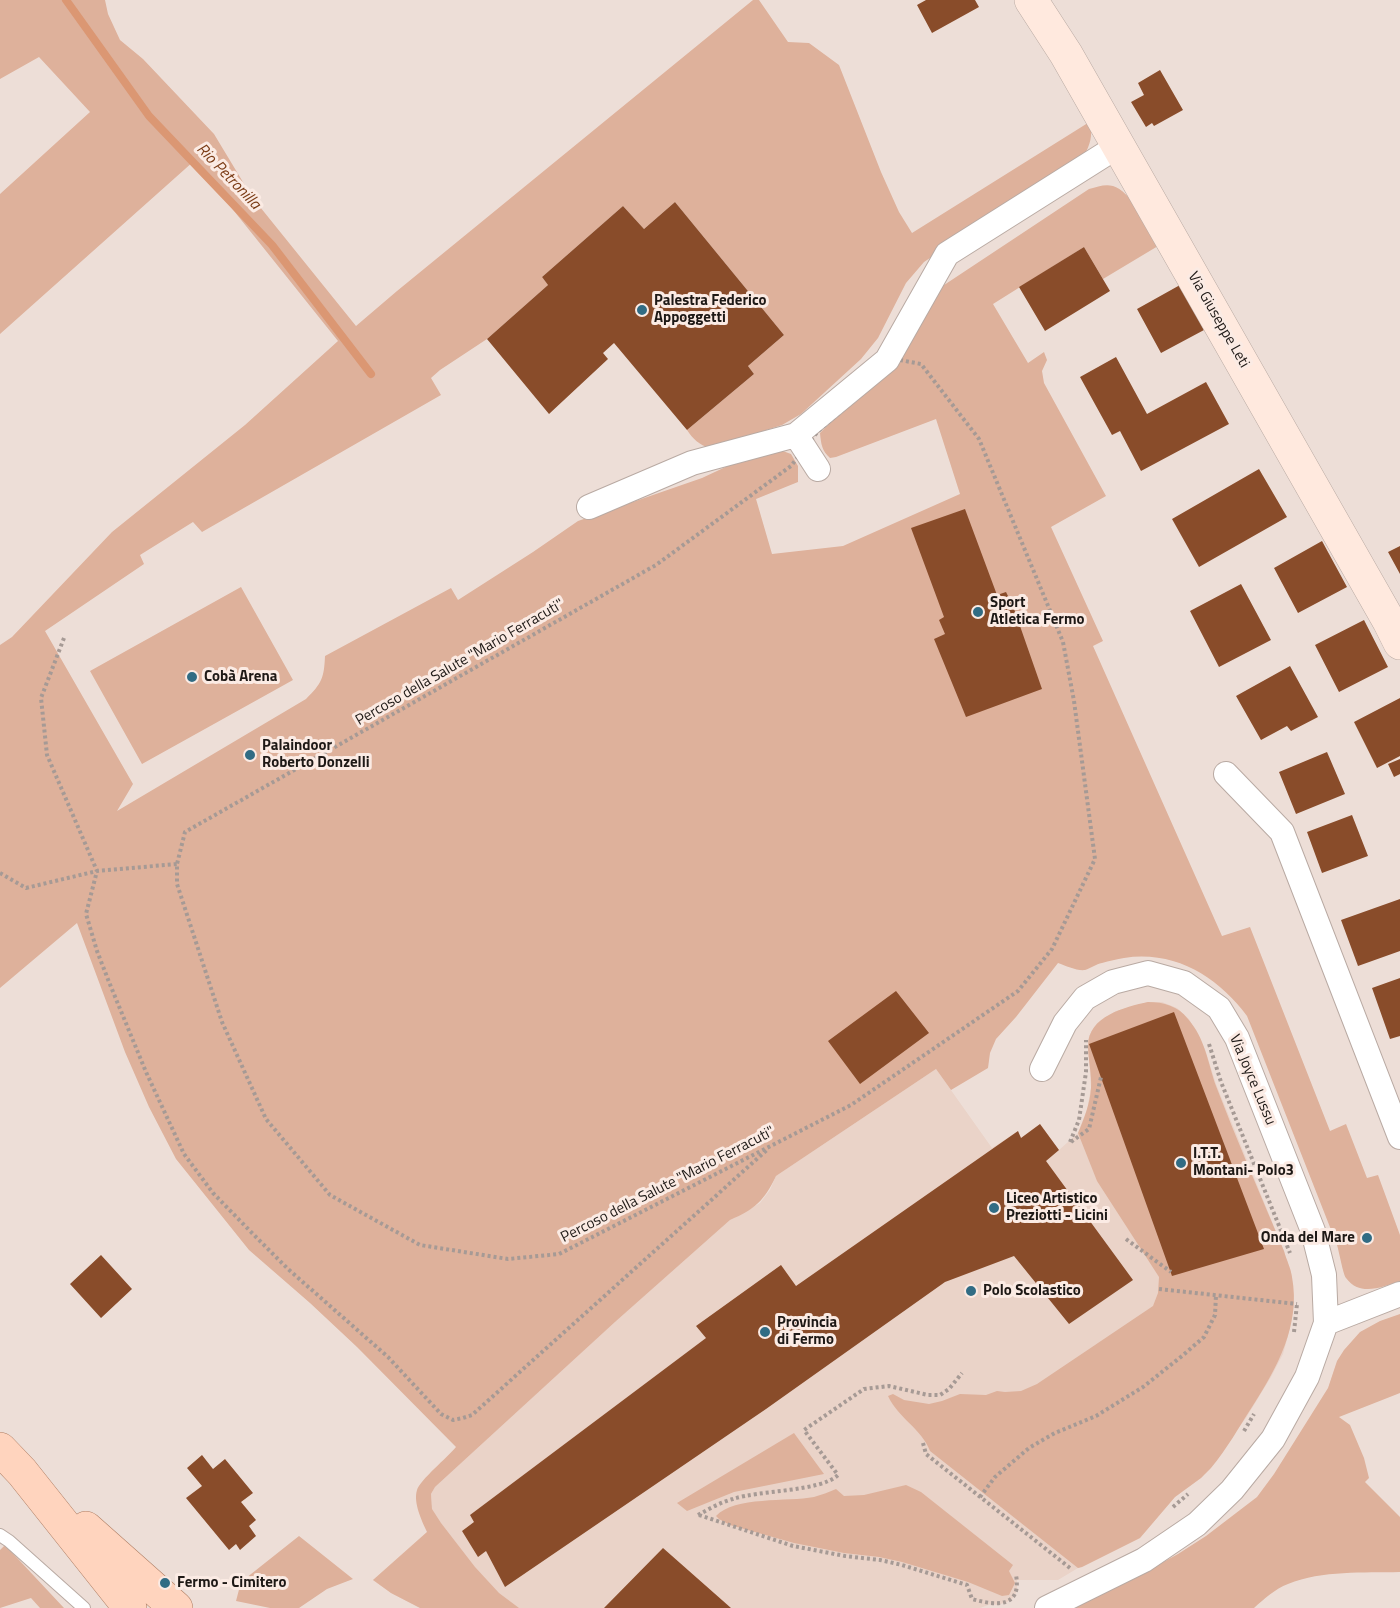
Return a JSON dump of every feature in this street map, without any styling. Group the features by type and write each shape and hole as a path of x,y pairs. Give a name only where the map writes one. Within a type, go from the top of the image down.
{"main road":[{"name":"Via Giuseppe Leti","path":"1031,0 1066,54 1400,643"},
{"path":"0,1449 22,1472 176,1608"},
{"path":"22,1472 130,1608"}],"street":[{"path":"589,507 692,463 806,451 887,360 947,254 1118,146"},
{"path":"1226,774 1282,832 1400,1137"},
{"name":"Via Joyce Lussu","path":"1042,1069 1065,1023 1085,998 1113,982 1148,973 1184,983 1219,1008 1237,1038 1313,1231 1324,1275 1326,1323 1307,1377 1273,1439 1232,1490 1197,1524 1144,1560 1047,1608"},
{"path":"1326,1323 1400,1294"}],"lane":[{"path":"0,1535 84,1608"}],"path":[{"name":"Percoso della Salute \"Mario Ferracuti\"","path":"900,360 921,364 979,439 1063,642 1074,701 1095,859 1052,949 1018,991 851,1105 559,1254 508,1259 420,1245 330,1195 266,1119 222,1022 177,884 177,864 185,832 656,565 791,466 806,451 818,431 900,360"},
{"path":"64,638 41,698 47,755 97,872 86,914 108,982 184,1154 213,1193 253,1234 288,1269 388,1357 441,1414 453,1420 472,1415 773,1144"},
{"path":"0,873 26,888 97,872 177,864"},
{"path":"1086,1036 1086,1072 1079,1120 1070,1142 1089,1129 1101,1077"},
{"path":"1207,1039 1221,1082 1291,1258"},
{"path":"1126,1239 1171,1272"},
{"path":"1159,1289 1298,1304"},
{"path":"980,1497 995,1477 1029,1448 1055,1433 1096,1416 1143,1387 1182,1356 1204,1337 1215,1315 1216,1295"},
{"path":"1293,1337 1298,1304 1297,1295"},
{"path":"962,1373 949,1389 940,1395 928,1395 889,1386 864,1389 804,1430 838,1474 833,1479 805,1488 764,1492 732,1499 698,1515 793,1546 880,1560 968,1585 972,1599 991,1604 997,1605 1013,1598 1018,1584 1016,1575"},
{"path":"1240,1437 1255,1413"},
{"path":"923,1443 926,1454 1077,1572"},
{"path":"1172,1509 1179,1500 1195,1489"}],"shaded area":[{"path":"0,0 105,0 108,14 120,40 143,59 214,134 252,197 356,326 753,0 759,0 788,42 809,43 839,65 881,172 899,212 912,233 1091,121 1090,140 1083,157 924,262 906,283 878,338 861,359 801,414 782,425 710,448 699,443 689,433 687,430 754,374 748,366 784,335 675,202 644,229 623,206 542,277 548,285 487,339 431,378 441,395 202,532 193,522 140,555 144,564 45,631 133,784 117,811 306,699 321,680 325,656 451,588 458,600 578,521 702,478 747,457 780,450 791,454 798,466 798,482 756,499 772,554 843,546 960,494 936,419 830,458 822,447 820,433 895,357 929,295 1089,189 1113,186 1126,195 1163,243 1103,279 1084,247 993,304 1028,363 1044,352 1047,360 1042,371 1044,383 1106,496 1051,527 1103,641 1093,646 1222,936 1250,927 1330,1131 1346,1124 1367,1178 1378,1175 1400,1235 1400,1281 1379,1288 1364,1289 1352,1284 1346,1278 1337,1245 1247,1016 1223,989 1194,969 1161,958 1124,958 1085,970 1058,963 996,1039 990,1053 988,1068 951,1090 936,1069 776,1176 768,1192 758,1203 730,1220 435,1487 431,1494 432,1509 441,1523 475,1567 499,1593 519,1608 420,1608 391,1593 373,1580 427,1532 417,1506 417,1490 423,1480 456,1447 357,1347 249,1250 176,1159 149,1107 125,1052 77,923 0,988 0,645 12,637 112,532 245,425 338,341 194,161 0,334 0,194 90,112 39,57 0,79"},
{"name":"Cobà Arena","path":"241,587 293,680 142,764 90,671"},
{"name":"Polo Scolastico","path":"1148,1002 1162,1002 1177,1008 1189,1019 1205,1049 1216,1084 1284,1251 1292,1277 1294,1306 1283,1354 1246,1418 1201,1478 1175,1497 1140,1538 1058,1580 1017,1580 1017,1591 1013,1598 1007,1602 980,1608 420,1608 391,1593 373,1580 427,1532 432,1509 431,1494 435,1487 730,1220 760,1203 770,1190 776,1176 936,1069 992,1148 1018,1131 1021,1138 1040,1124 1059,1150 1078,1133 1087,1109 1091,1088 1089,1036 1097,1023 1116,1011"},
{"path":"1148,1002 1175,1008 1194,1026 1198,1034 1224,1107 1290,1267 1294,1295 1293,1312 1285,1345 1270,1377 1233,1438 1211,1468 1175,1497 1140,1538 1078,1568 930,1451 921,1436 892,1404 888,1396 893,1394 904,1400 929,1404 960,1394 986,1395 997,1391 1021,1391 1037,1384 1153,1306 1158,1293 1159,1277 1097,1181 1078,1133 1090,1094 1088,1046 1094,1027 1101,1020 1119,1010"},
{"path":"1400,1314 1400,1393 1339,1417 1350,1425 1364,1458 1369,1478 1365,1482 1400,1517 1400,1572 1315,1576 1288,1584 1254,1608 1070,1608 1178,1554 1257,1497 1328,1388 1337,1361 1344,1350 1360,1332 1380,1321"},
{"path":"794,1433 824,1474 734,1492 687,1511 677,1503"},
{"path":"906,1485 921,1492 1013,1565 1009,1571 1015,1583 1009,1595 1002,1596 968,1582 902,1562 794,1543 730,1525 716,1516 735,1505 814,1497 836,1489 844,1496 864,1495"},
{"path":"299,1536 353,1579 327,1589 299,1608 270,1608 236,1601 241,1582"},
{"path":"5,1545 64,1608 40,1608 31,1598 0,1608 0,1550"}],"building":[{"path":"926,0 975,0 979,7 932,33 917,5"},
{"path":"1160,70 1183,110 1154,126 1152,123 1146,127 1131,102 1144,95 1138,83"},
{"name":"Palestra Federico Appoggetti","path":"675,202 784,335 748,366 754,374 687,430 614,343 603,353 608,359 549,414 487,339 548,285 542,277 623,206 644,229"},
{"path":"1084,247 1110,291 1045,331 1019,287"},
{"path":"1180,285 1204,330 1161,353 1137,309"},
{"path":"1116,357 1147,414 1206,382 1229,424 1141,471 1120,431 1112,435 1080,377"},
{"path":"1259,469 1287,517 1199,567 1172,519"},
{"name":"Sport Atletica Fermo","path":"965,509 997,595 1006,592 1013,606 1042,689 966,717 934,639 945,634 939,620 944,617 911,528"},
{"path":"1322,541 1347,587 1298,613 1274,568"},
{"path":"1400,546 1400,574 1388,552"},
{"path":"1241,584 1271,640 1219,667 1190,611"},
{"path":"1364,620 1388,667 1339,692 1315,645"},
{"path":"1290,666 1318,717 1291,731 1287,726 1261,740 1236,696"},
{"path":"1400,698 1400,756 1377,768 1354,722"},
{"path":"1327,752 1345,794 1296,814 1279,772"},
{"path":"1400,759 1400,774 1394,777 1388,764"},
{"path":"1352,815 1368,856 1322,873 1307,832"},
{"path":"1400,899 1400,951 1358,966 1341,920"},
{"path":"1400,978 1400,1036 1390,1039 1372,988"},
{"path":"896,991 929,1033 860,1084 828,1041"},
{"name":"I.T.T. Montani- Polo3","path":"1174,1012 1264,1249 1172,1276 1089,1044"},
{"path":"1040,1124 1059,1150 1046,1161 1133,1280 1069,1324 1014,1256 945,1282 766,1409 505,1587 486,1551 478,1557 462,1531 474,1522 470,1515 706,1338 696,1326 781,1265 796,1286 1018,1131 1021,1138"},
{"path":"101,1255 132,1289 101,1318 70,1284"},
{"path":"202,1455 213,1469 225,1459 253,1493 241,1502 256,1520 249,1526 256,1536 240,1550 236,1544 229,1550 186,1498 202,1486 187,1468"},
{"path":"663,1548 731,1608 604,1608"}],"waterway":[{"name":"Rio Petronilla","path":"66,0 149,116 272,245 371,374"}],"place":[{"name":"Palestra Federico Appoggetti","path":"642,310"},
{"name":"Sport Atletica Fermo","path":"978,612"},
{"name":"Cobà Arena","path":"192,677"},
{"name":"Palaindoor Roberto Donzelli","path":"250,755"},
{"name":"I.T.T. Montani- Polo3","path":"1181,1163"},
{"name":"Liceo Artistico Preziotti - Licini","path":"994,1208"},
{"name":"Onda del Mare","path":"1367,1238"},
{"name":"Polo Scolastico","path":"971,1291"},
{"name":"Provincia di Fermo","path":"765,1332"},
{"name":"Fermo - Cimitero","path":"165,1583"}]}
